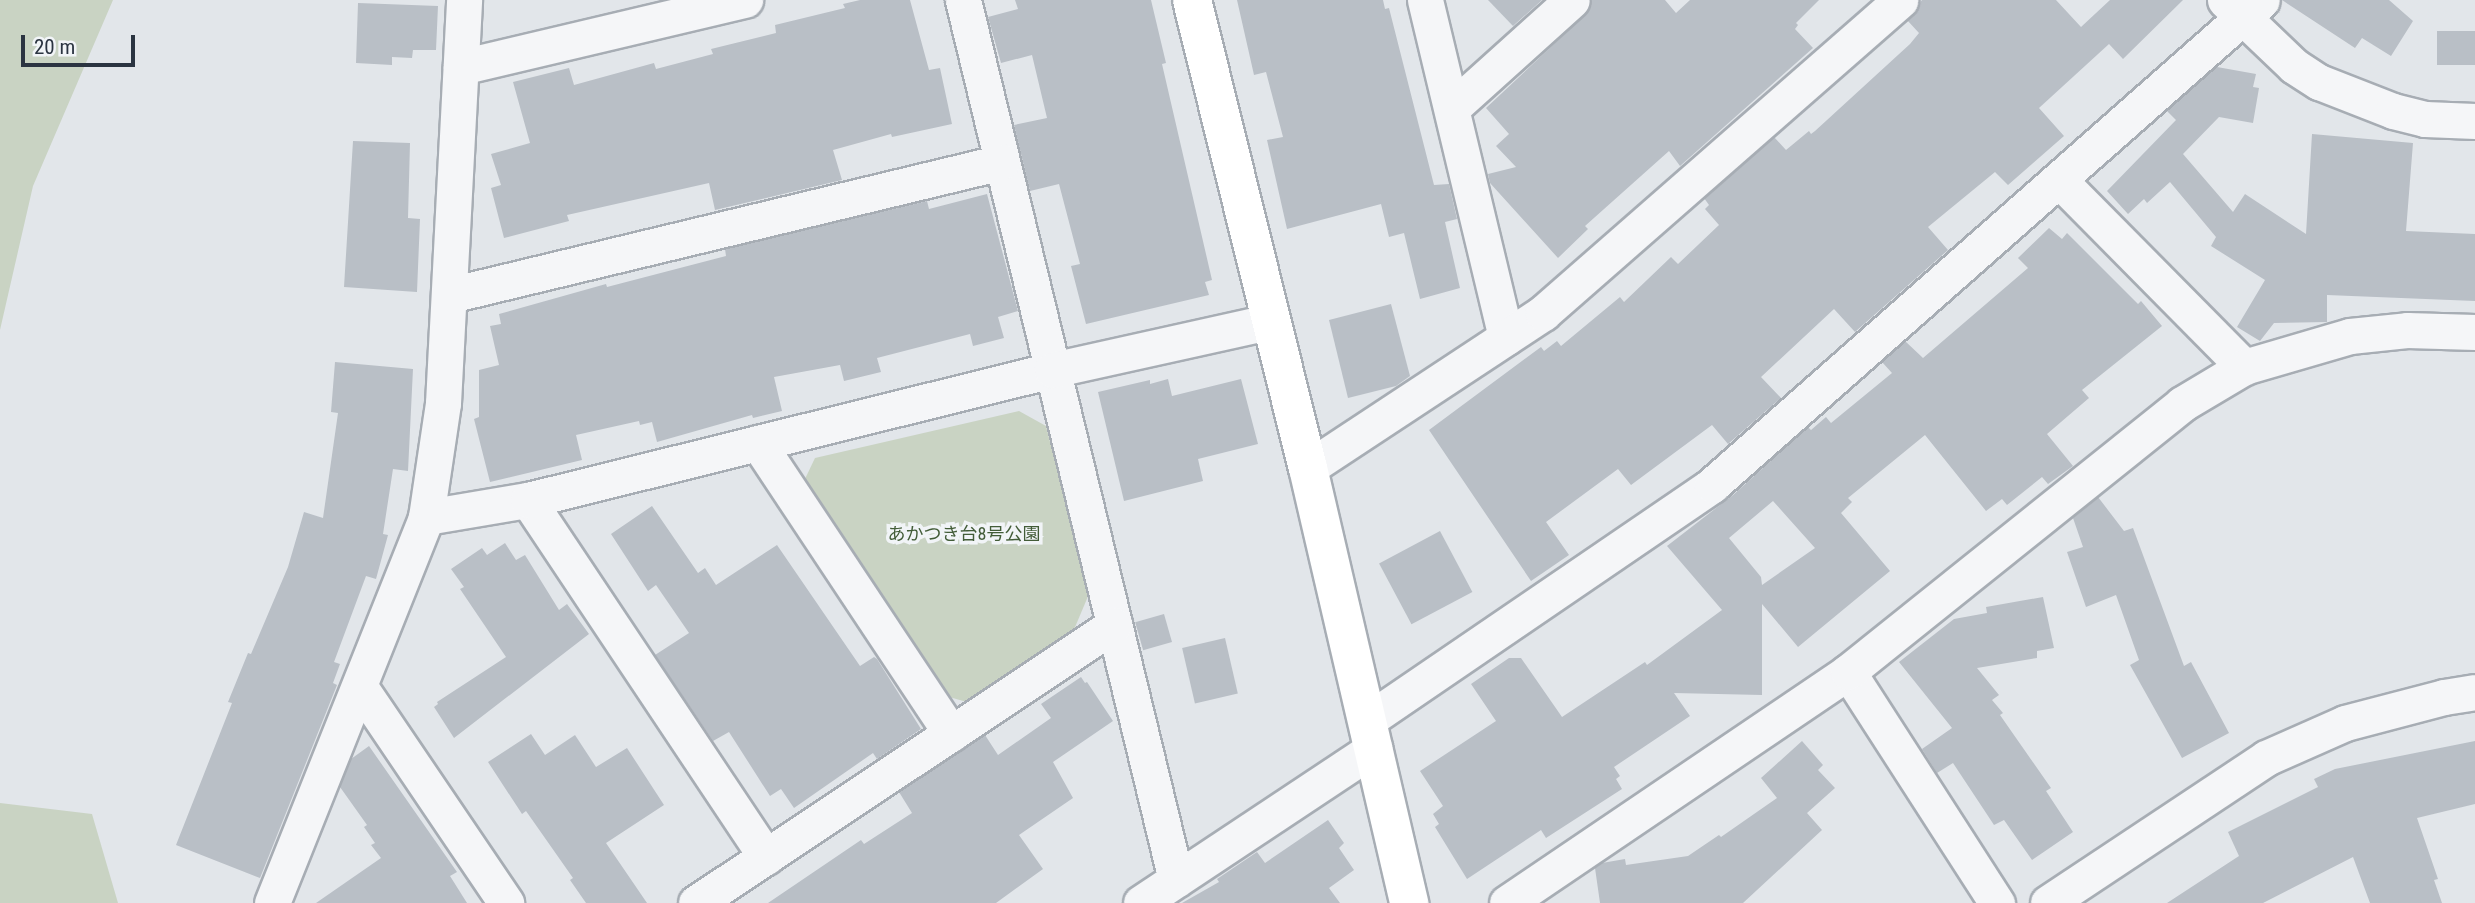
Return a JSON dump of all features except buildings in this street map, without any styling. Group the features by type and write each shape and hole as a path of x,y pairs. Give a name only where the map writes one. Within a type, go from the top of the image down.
{"street":[{"path":"272,903 426,517 443,403 464,0"},
{"path":"461,67 745,0"},
{"path":"962,0 1176,880"},
{"path":"1192,0 1269,322 1308,468 1409,903"},
{"path":"1425,0 1506,337"},
{"path":"1452,108 1572,0"},
{"path":"1308,468 1543,313 1900,0"},
{"path":"1141,903 1176,880 1712,485 2060,181 2243,6 2294,66 2319,82 2393,111 2425,119 2475,121"},
{"path":"450,295 1002,162"},
{"path":"2060,181 2244,367"},
{"path":"426,517 528,500 1052,370 1269,322"},
{"path":"1507,903 1848,672 2182,404 2244,367 2350,335 2407,330 2475,332"},
{"path":"758,443 951,734"},
{"path":"528,500 766,857"},
{"path":"696,903 1114,625"},
{"path":"1848,672 1997,903"},
{"path":"360,687 506,903"},
{"path":"2048,903 2266,758 2345,723 2390,710 2475,692"}],"green space":[{"path":"0,0 113,0 33,186 0,330"},
{"name":"あかつき台8号公園","path":"1019,411 1046,426 1089,594 1070,639 974,704 942,695 804,481 815,458"},
{"path":"0,803 92,814 118,903 0,903"}]}
